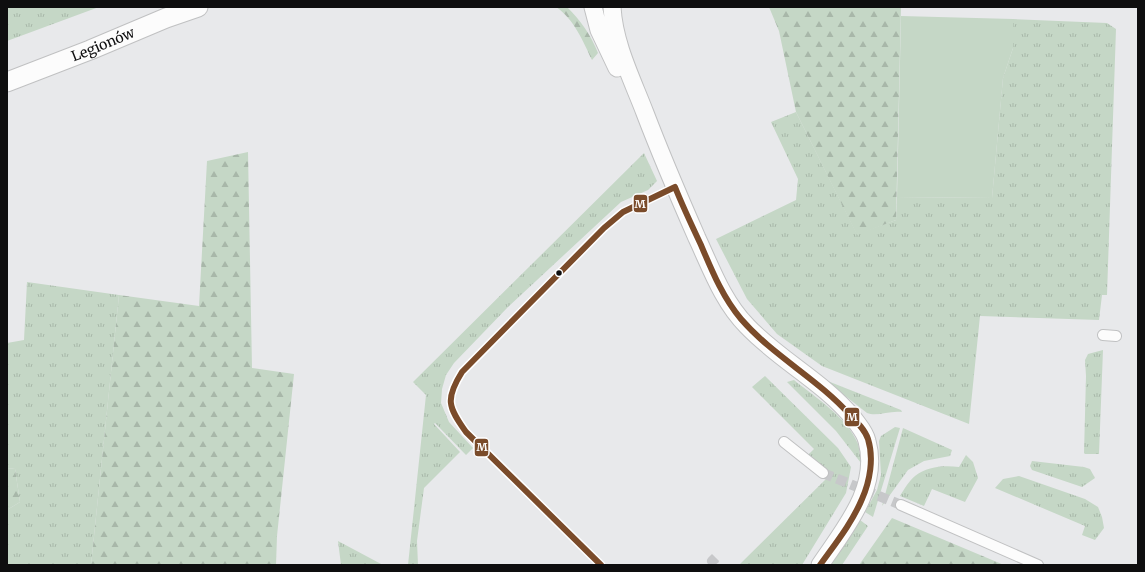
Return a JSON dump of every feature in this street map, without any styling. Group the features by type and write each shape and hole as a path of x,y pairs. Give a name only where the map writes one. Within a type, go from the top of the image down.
{"main road":[{"name":"Legionów","path":"7,82 90,50 166,18 198,7"}],"street":[{"path":"593,7 599,30 613,60 654,137"},
{"path":"612,7 612,17 620,49 654,137 724,295 746,326 821,386 844,407 864,432 868,441 870,459 868,482 853,517 820,565"},
{"path":"1103,335 1116,336"},
{"path":"784,442 823,473"},
{"path":"901,505 1038,565"}],"green space":[{"path":"7,7 99,7 7,41"},
{"path":"556,7 567,7 585,28 598,53 592,60 573,24"},
{"path":"769,7 901,7 896,220 857,235 796,112 779,31"},
{"path":"901,16 1013,19 1013,48 1003,78 992,198 897,197"},
{"path":"1013,19 1107,23 1116,29 1107,295 1102,295 1099,320 980,316 969,424 822,366 777,334 747,299 716,239 796,200 798,179 771,122 796,112 857,234 896,220 897,197 992,198 1003,78 1013,48"},
{"path":"248,152 252,368 294,374 277,536 276,565 91,565 119,295 199,306 207,161"},
{"path":"644,153 657,181 648,190 621,202 508,307 454,363 446,375 442,389 441,403 449,422 473,448 466,455 435,423 434,424 460,452 424,488 417,541 418,565 408,565 426,395 413,382"},
{"path":"27,282 119,295 91,565 7,565 7,510 20,502 15,469 7,468 7,343 24,340"},
{"path":"1103,350 1099,454 1085,454 1085,360 1088,354"},
{"path":"765,376 838,448 851,467 846,493 802,565 739,565 827,478 806,457 814,449 752,387"},
{"path":"794,380 830,409 846,425 858,444 861,463 836,431 787,382"},
{"path":"825,380 901,410 902,412 875,414 867,413"},
{"path":"895,427 900,428 873,517 865,512 877,490 881,475 879,441 881,436"},
{"path":"903,428 952,450 950,456 924,461 908,470 882,506"},
{"path":"966,455 973,462 978,478 965,502 932,489 924,506 900,496 915,476 931,468 948,466 959,467"},
{"path":"1032,461 1084,467 1090,469 1095,478 1082,487 1032,470 1030,466"},
{"path":"7,468 15,469 20,502 7,510"},
{"path":"1019,476 1085,499 1098,507 1104,528 1095,540 1082,535 1085,526 995,488 1003,479"},
{"path":"892,518 1004,565 859,565"},
{"path":"860,520 868,526 842,565 830,565"},
{"path":"338,541 383,565 341,565"}],"tunnel":[{"path":"823,473 901,505"},
{"path":"715,565 712,561 717,556"}],"transit line":[{"name":"M","path":"601,565 466,432 452,409 451,396 462,372 604,228 623,212 675,187 723,293 741,319 767,345 837,402 860,426 868,439 871,462 865,492 848,525 820,565"}]}
